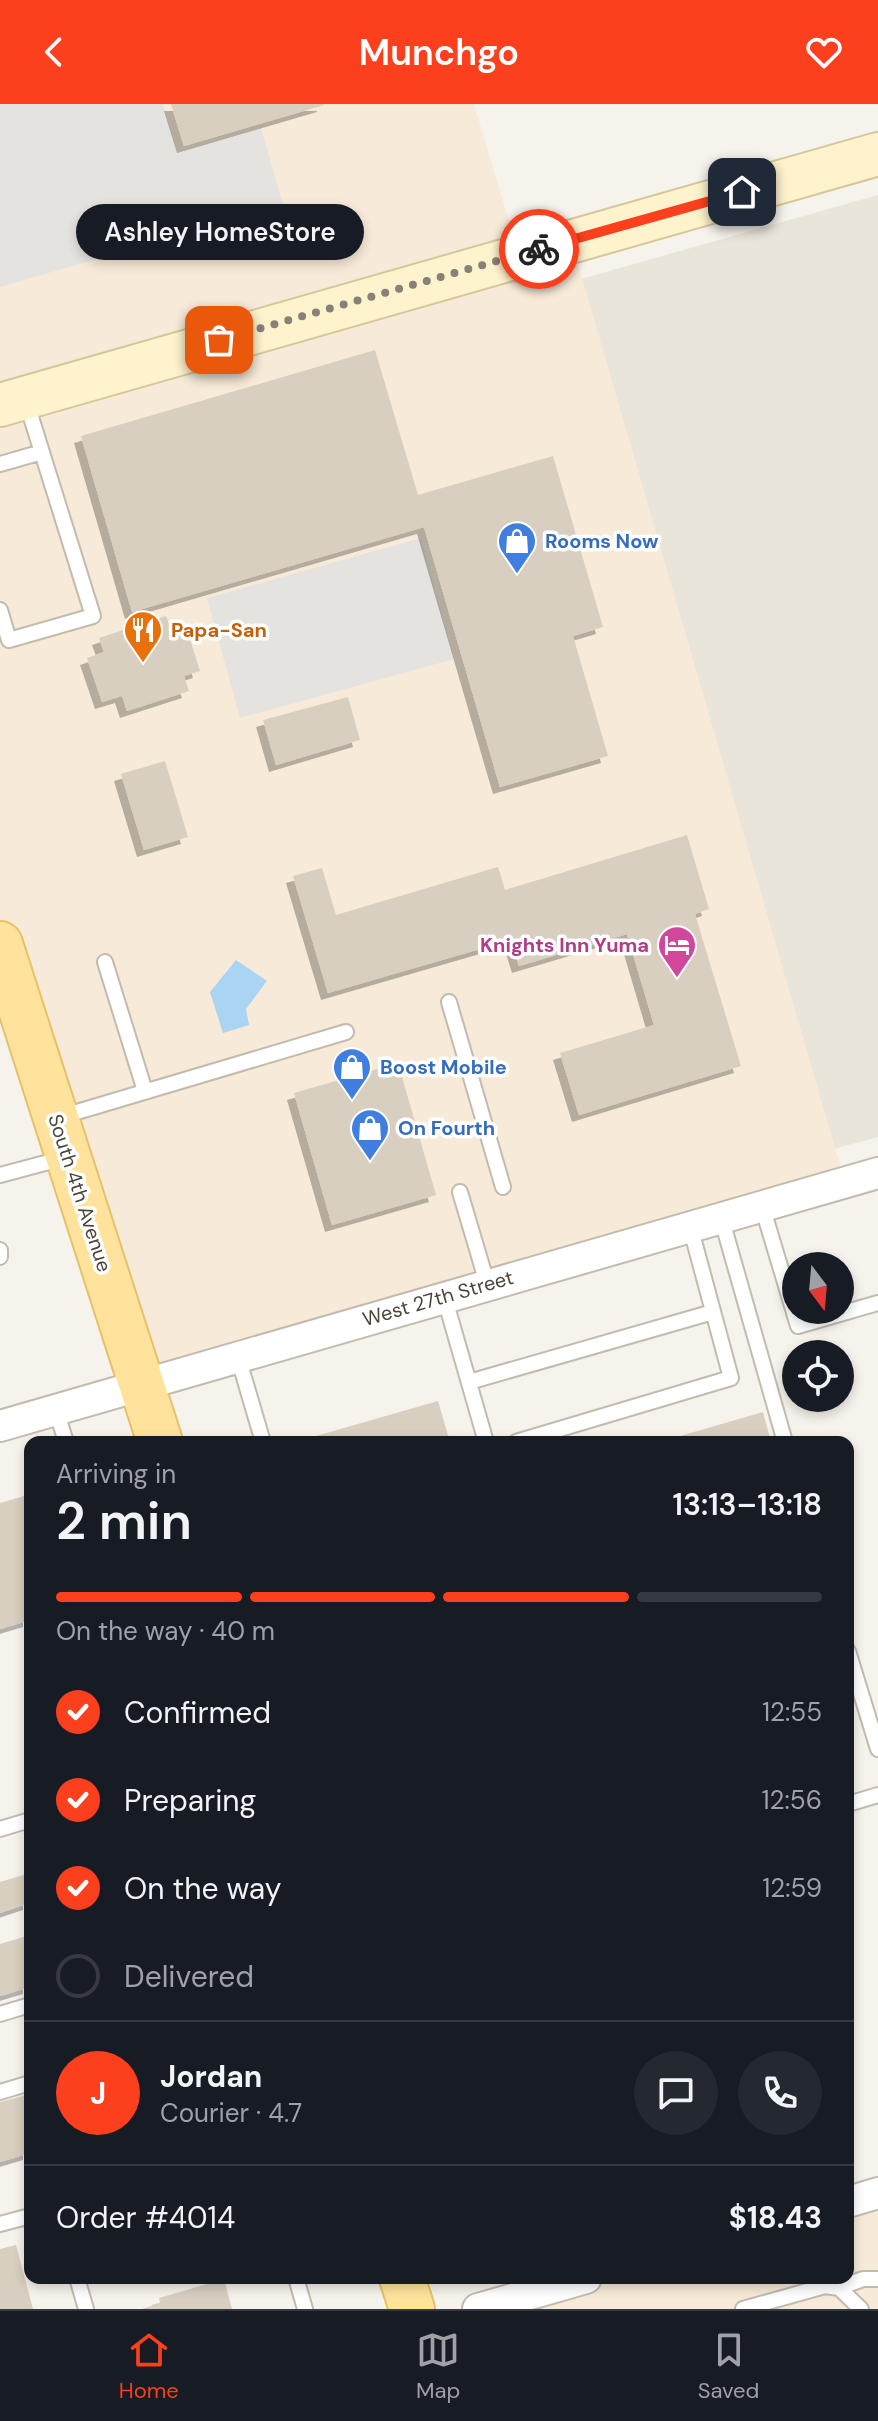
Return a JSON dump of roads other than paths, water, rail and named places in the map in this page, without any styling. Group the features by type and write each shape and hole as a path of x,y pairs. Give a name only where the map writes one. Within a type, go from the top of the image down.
{"main road":[{"name":"South 4th Avenue","path":"0,944 158,1436"},
{"path":"404,2284 412,2309"}],"street":[{"path":"13,401 878,154"},
{"name":"West 27th Street","path":"0,1426 487,1283 878,1173"},
{"path":"854,2200 878,2193"},
{"path":"478,2309 565,2284"}],"lane":[{"path":"0,610 5,641 93,616 42,452 13,401"},
{"path":"0,464 42,452"},
{"path":"105,962 145,1091"},
{"path":"449,1002 503,1187"},
{"path":"0,1175 145,1091 346,1032"},
{"path":"460,1192 487,1283"},
{"path":"762,1206 798,1326 878,1303"},
{"path":"721,1217 783,1436"},
{"path":"536,1436 731,1378 690,1226"},
{"path":"0,1250 0,1257"},
{"path":"443,1296 484,1436"},
{"path":"469,1382 713,1312"},
{"path":"238,1357 261,1436"},
{"path":"56,1410 64,1436"},
{"path":"854,1671 878,1749"},
{"path":"854,1802 878,1795"},
{"path":"0,1829 24,1822"},
{"path":"0,2014 24,2007"},
{"path":"0,2092 24,2085"},
{"path":"0,2224 24,2218"},
{"path":"854,2282 878,2279"},
{"path":"79,2284 86,2309"},
{"path":"298,2284 305,2309"},
{"path":"743,2309 825,2286 839,2288 850,2284"},
{"path":"839,2288 861,2309"}],"water":[{"path":"236,960 267,981 246,1009 249,1025 223,1033 210,992"}],"place":[{"name":"Ashley HomeStore","path":"219,340"},
{"name":"Rooms Now","path":"517,575"},
{"name":"Papa-San","path":"143,664"},
{"name":"Knights Inn Yuma","path":"677,979"},
{"name":"Boost Mobile","path":"352,1101"},
{"name":"On Fourth","path":"370,1162"}]}
